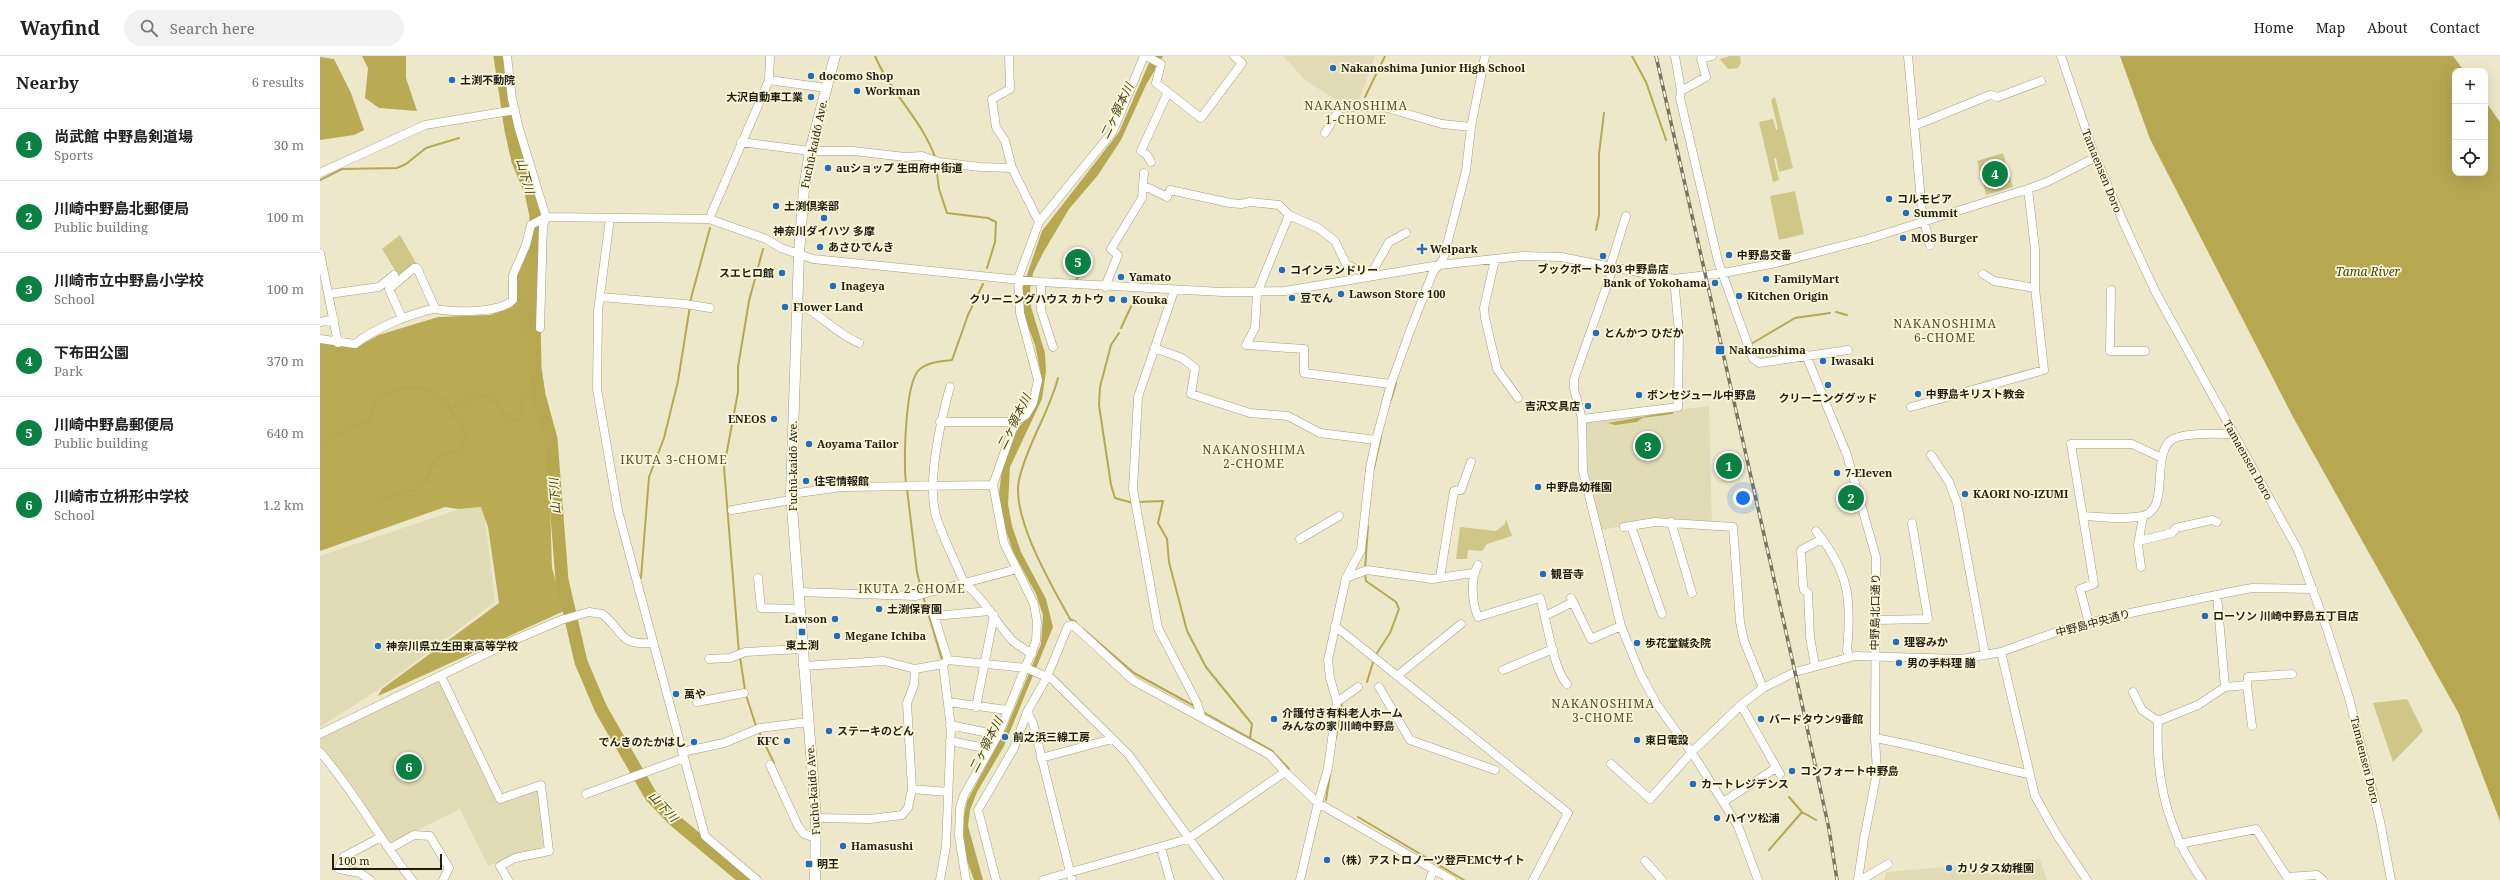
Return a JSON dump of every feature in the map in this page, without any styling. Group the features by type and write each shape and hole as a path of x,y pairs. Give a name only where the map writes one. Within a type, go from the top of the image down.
{"main road":[{"name":"Fuchū-kaidō Ave.","path":"814,880 816,818 791,497 800,253 804,189 810,151 835,56"}],"street":[{"path":"507,56 513,110 524,149 540,220 543,226 540,328"},
{"path":"708,220 769,80 770,56"},
{"path":"1009,56 1010,89 992,100 996,127 1005,141 1012,168 1039,222"},
{"path":"940,422 1015,422 1026,415 1038,380 1020,313 1020,279 1039,222 1113,131 1146,56 1161,64 1156,83 1167,94 1201,118 1242,63 1234,56"},
{"path":"1300,880 1318,803 1328,768 1337,702 1330,678 1328,660 1346,578 1361,550 1370,468 1376,440 1391,384 1433,272 1443,260 1466,171 1471,127 1485,56"},
{"path":"1675,56 1681,91 1680,98 1718,261 1740,319 1743,336 1753,359 1759,362 1848,350"},
{"path":"1681,91 1706,77 1701,59 1712,56"},
{"path":"1908,56 1924,222 1930,245"},
{"name":"Tamaensen Doro","path":"2061,56 2096,157 2156,293 2298,550 2313,589 2351,705 2380,820 2391,880"},
{"path":"769,80 826,88"},
{"path":"1914,126 1990,95 1998,97 2041,81"},
{"path":"1151,162 1147,155 1141,151 1167,94"},
{"path":"1325,133 1340,108 1377,105 1414,117 1471,127"},
{"path":"320,173 425,125 513,110"},
{"path":"741,142 810,151 853,151 905,157 922,156 939,162 980,167 1012,168"},
{"path":"540,220 610,218 708,220 766,239 781,248 800,253 813,259 1039,282 1174,291 1257,293 1312,288 1370,276 1439,265 1542,256 1674,279 1723,273 1776,263 1924,222 2047,182 2096,157"},
{"path":"1105,287 1118,255 1111,249 1142,198 1144,173"},
{"path":"1144,188 1149,188 1167,197 1170,190 1230,203 1241,204 1250,202 1279,205 1289,215 1318,228 1335,241 1346,264 1370,276"},
{"path":"1911,406 2044,370 2035,288 2035,249 2028,189"},
{"path":"1289,215 1257,293 1254,328 1246,345 1282,349 1304,349 1304,374 1391,384"},
{"path":"1626,216 1611,267 1574,378 1574,389 1582,419 1582,471 1621,626 1646,684 1738,826 1758,880"},
{"path":"610,218 600,297 598,327 600,404 618,511 705,836 752,878"},
{"path":"320,339 338,343 355,344 365,336 402,318 435,308 489,310 510,303 513,300 513,275 540,220"},
{"path":"1370,276 1389,242 1406,232"},
{"path":"320,253 325,290 334,319 338,343"},
{"path":"1495,259 1484,308 1485,318 1497,369 1518,398"},
{"path":"402,318 389,289 414,268 417,268 435,308"},
{"path":"1983,274 1994,281 2035,288"},
{"path":"325,290 378,287 394,276"},
{"path":"1582,419 1678,406 1679,332 1674,279"},
{"path":"1039,282 1041,310 1053,347"},
{"path":"2112,290 2110,351 2145,351"},
{"path":"1174,291 1138,397 1133,489 1158,628 1197,703 1201,716"},
{"path":"600,297 685,304 710,308"},
{"path":"799,304 811,309 847,338 859,343"},
{"path":"320,322 334,319"},
{"path":"1154,348 1182,358 1195,368 1191,394 1250,413 1288,416 1320,433 1376,440"},
{"name":"中野島北口通り","path":"1806,355 1847,455 1874,544 1876,620 1875,738 1877,772 1864,839 1860,880"},
{"path":"950,386 940,422 934,485 936,512 964,583 992,613 1012,640 1032,654"},
{"path":"966,880 959,836 960,808 964,795 998,735 1027,668 1036,641 1036,616 1032,599 1004,543 992,485 1015,422"},
{"path":"2084,516 2143,516 2153,508 2157,501 2162,458 2168,443 2175,438 2234,434"},
{"path":"2089,623 2080,589 2094,584 2071,444 2132,444 2162,458"},
{"path":"1931,455 1948,482 1957,503 1985,654"},
{"path":"1440,577 1454,491 1461,490 1471,462"},
{"path":"732,510 842,487 992,485"},
{"path":"1300,539 1339,516"},
{"path":"2140,567 2139,540 2143,516"},
{"path":"2139,540 2172,533 2176,528 2212,520 2217,522"},
{"path":"1671,522 1692,593"},
{"path":"1662,614 1627,527 1671,522 1733,527 1740,622 1744,641 1763,688"},
{"path":"1876,620 1928,619 1912,523"},
{"path":"1816,532 1840,568 1849,598 1850,618 1847,650 1849,657"},
{"path":"1815,666 1810,637 1808,592 1804,590 1803,585 1801,550 1822,539"},
{"path":"1478,565 1473,573 1474,604 1478,617 1540,598 1553,649 1561,674 1567,684"},
{"path":"799,592 852,595 923,594 1017,569"},
{"path":"1346,578 1367,570 1432,579 1473,573"},
{"path":"758,578 761,608 800,608"},
{"name":"中野島中央通り","path":"1612,764 1650,799 1691,754 1741,704 1763,688 1781,678 1815,666 1849,657 1944,660 2001,652 2089,623 2217,595 2252,588 2313,589"},
{"path":"2217,595 2225,687"},
{"path":"1545,616 1572,600 1591,639 1621,626"},
{"path":"320,734 512,641 571,616 589,612 602,614 618,634 626,639 639,644 653,643"},
{"path":"940,880 946,846 950,725 945,662 934,616 992,613"},
{"path":"976,707 992,613"},
{"path":"1397,676 1460,624"},
{"path":"996,880 978,810 1014,748 1027,712 1068,626 1073,625 1134,681 1201,716 1270,755 1284,772 1318,803 1452,880"},
{"path":"1335,626 1568,812 1533,880"},
{"path":"709,658 730,658 740,653 802,649"},
{"path":"1503,670 1553,649"},
{"path":"2001,652 2028,774 2035,796 2057,835 2087,880"},
{"path":"803,666 884,661 915,669 945,662 1027,668 1045,676 1129,755 1188,839 1219,880"},
{"path":"816,818 870,819 902,815 908,808 912,788 907,703 914,685 915,669"},
{"path":"2252,726 2247,685 2248,677 2292,674"},
{"path":"441,676 500,799 541,784 549,851 516,858 500,866 508,880"},
{"path":"2158,721 2198,706 2225,687 2247,685"},
{"path":"1337,702 1358,687"},
{"path":"1379,687 1410,740 1495,770"},
{"path":"2133,692 2142,710 2158,721"},
{"path":"697,702 744,693"},
{"path":"948,702 976,707 1008,710"},
{"path":"1723,802 1778,771 1741,704"},
{"path":"1027,712 1033,723 1072,876"},
{"path":"2158,721 2163,795 2179,844 2202,880"},
{"path":"586,794 637,775 683,755 724,743 757,730 808,722"},
{"path":"950,725 998,735"},
{"path":"1875,738 1924,747 1987,765 2028,774"},
{"path":"1041,758 1112,739"},
{"path":"950,741 990,749"},
{"path":"320,752 356,796 381,837 412,880"},
{"path":"770,765 798,826 804,834 816,838"},
{"path":"1043,880 1072,876 1188,839 1284,772"},
{"path":"912,788 948,792"},
{"path":"2179,844 2256,829 2287,878 2317,875 2323,880"},
{"path":"390,849 414,835 430,836 449,868 443,880"},
{"path":"370,880 360,873 339,869 343,857 381,837"},
{"path":"1161,848 1170,880"},
{"path":"1645,861 1662,880"},
{"path":"1860,880 1888,864"},
{"path":"1430,880 1433,869"}],"shaded area":[{"path":"362,56 406,56 406,78 417,111 379,108 365,98 368,68"},
{"name":"Nakanoshima Junior High School","path":"1283,56 1375,56 1359,101 1339,102 1305,80"},
{"path":"1730,56 1740,56 1741,63 1738,68 1728,69 1720,59"},
{"path":"320,57 334,59 351,93 364,130 354,135 320,140"},
{"path":"1775,97 1793,168 1779,172 1776,158 1774,159 1779,180 1773,182 1759,122 1773,119 1776,130 1778,129 1771,100"},
{"path":"2003,153 2013,187 1986,195 1977,161"},
{"path":"1795,191 1804,234 1779,240 1770,196"},
{"path":"532,229 535,229 530,313 532,367 534,385 548,439 552,568 564,611 378,696 382,689 499,603 488,527 481,507 458,509 445,507 320,551 320,342 355,348 379,335 438,317 490,315 512,307 517,301 517,274"},
{"path":"400,235 416,263 398,275 382,249"},
{"path":"1709,406 1712,524 1663,519 1601,530 1586,471 1585,422"},
{"path":"1674,411 1673,414 1642,418 1637,422 1615,425 1608,423"},
{"name":"神奈川県立生田東高等学校","path":"483,501 495,602 378,690 320,727 320,556"},
{"path":"1506,519 1512,536 1487,544 1482,551 1468,550 1467,559 1456,559 1460,527 1496,531 1505,524"},
{"path":"436,682 441,684 496,801 535,788 538,790 546,846 544,850 512,857 488,866 460,809 393,842 388,841 355,789 320,746 320,739"},
{"path":"2407,699 2423,731 2393,762 2373,703"},
{"path":"2040,859 2047,880 1884,880 1886,872"}],"water":[{"path":"1152,56 1163,56 1146,85 1121,140 1098,175 1069,209 1033,273 1030,289 1031,307 1045,353 1046,371 1042,399 1010,467 1008,504 1012,526 1021,552 1046,599 1053,627 1004,746 977,792 970,810 968,826 983,880 974,880 967,861 962,827 967,801 1006,729 1041,644 1043,615 1036,594 1013,552 1003,521 999,494 1002,468 1018,428 1031,413 1040,391 1041,374 1035,345 1023,312 1023,287 1042,231 1119,132"},
{"name":"Tama River","path":"2120,56 2453,56 2462,68 2452,68 2452,176 2488,176 2488,105 2500,122 2500,821 2459,714 2293,417 2150,139"}],"waterway":[{"name":"山下川","path":"500,56 511,130 518,161 531,192 536,216 534,313 535,368 539,395 551,439 562,580 581,662 601,709 651,796 674,820 746,880"},
{"path":"875,56 889,82 922,131 935,157"},
{"path":"1365,97 1385,56"},
{"path":"1632,56 1646,82 1666,140"},
{"path":"1596,230 1599,215 1599,154 1604,113"},
{"path":"320,180 342,169 397,168 406,164 426,148 459,138"},
{"path":"936,165 939,189 947,213 988,218 996,222 995,242 987,268"},
{"path":"690,302 710,228"},
{"path":"739,653 724,467 738,392 738,367 749,301 763,249"},
{"path":"1076,280 1089,261"},
{"path":"906,485 906,424 911,389 915,377 920,369 927,365 935,362 952,360 968,315 983,284"},
{"path":"1121,328 1135,298"},
{"path":"641,578 649,477 664,438 678,381 690,306"},
{"path":"1836,312 1847,315"},
{"path":"1751,344 1795,318 1830,313"},
{"path":"1119,333 1111,345 1100,387 1099,405 1111,485 1115,498 1133,503"},
{"path":"1058,378 1049,404 1027,454 1019,480 1018,495 1021,513 1035,551 1053,589 1070,619 1076,622"},
{"path":"1391,400 1396,383"},
{"path":"320,445 336,435 370,420 374,400 406,388 415,387 432,392 451,409"},
{"path":"378,499 408,492 420,486 427,479 434,463 440,456 460,449 468,436 455,418 451,409 472,398 484,396 493,399 506,416 512,421 523,417 521,400 538,389"},
{"path":"1374,468 1381,437"},
{"path":"907,489 917,572 922,592"},
{"path":"1137,502 1163,501 1158,523 1167,539 1169,562 1187,631 1206,667 1252,724 1250,738"},
{"path":"1365,569 1368,526"},
{"path":"1365,574 1366,581 1396,602 1399,609 1390,633 1377,653"},
{"path":"923,596 942,660"},
{"path":"1083,629 1134,673 1196,707"},
{"path":"740,657 745,690"},
{"path":"1367,682 1373,662"},
{"path":"746,695 756,726"},
{"path":"1336,738 1342,703"},
{"path":"1203,712 1271,750 1289,769"},
{"path":"758,730 774,763"},
{"path":"1326,800 1330,774"},
{"path":"1789,797 1802,812 1816,820"},
{"path":"1769,850 1802,812"},
{"path":"1358,817 1464,880"}],"railway":[{"path":"1656,56 1795,672 1829,829 1837,880"}],"place":[{"name":"Nakanoshima Junior High School","path":"1333,68"},
{"name":"docomo Shop","path":"811,76"},
{"name":"土渕不動院","path":"452,80"},
{"name":"Workman","path":"857,91"},
{"name":"大沢自動車工業","path":"811,97"},
{"name":"auショップ 生田府中街道","path":"828,168"},
{"name":"下布田公園","path":"1995,174"},
{"name":"コルモピア","path":"1889,199"},
{"name":"土渕倶楽部","path":"776,206"},
{"name":"Summit","path":"1906,213"},
{"name":"神奈川ダイハツ 多摩","path":"824,218"},
{"name":"MOS Burger","path":"1903,238"},
{"name":"あさひでんき","path":"820,247"},
{"name":"Welpark","path":"1422,249"},
{"name":"中野島交番","path":"1729,255"},
{"name":"ブックポート203 中野島店","path":"1603,256"},
{"name":"川崎中野島郵便局","path":"1078,262"},
{"name":"コインランドリー","path":"1282,270"},
{"name":"スエヒロ館","path":"782,273"},
{"name":"Yamato","path":"1121,277"},
{"name":"FamilyMart","path":"1766,279"},
{"name":"Bank of Yokohama","path":"1715,283"},
{"name":"Inageya","path":"833,286"},
{"name":"Lawson Store 100","path":"1341,294"},
{"name":"Kitchen Origin","path":"1739,296"},
{"name":"豆でん","path":"1292,298"},
{"name":"クリーニングハウス カトウ","path":"1112,299"},
{"name":"Kouka","path":"1124,300"},
{"name":"Flower Land","path":"785,307"},
{"name":"とんかつ ひだか","path":"1596,333"},
{"name":"Nakanoshima","path":"1720,350"},
{"name":"Iwasaki","path":"1823,361"},
{"name":"クリーニンググッド","path":"1828,385"},
{"name":"中野島キリスト教会","path":"1918,394"},
{"name":"ボンセジュール中野島","path":"1639,395"},
{"name":"吉沢文具店","path":"1588,406"},
{"name":"ENEOS","path":"774,419"},
{"name":"Aoyama Tailor","path":"809,444"},
{"name":"川崎市立中野島小学校","path":"1648,446"},
{"name":"尚武館 中野島剣道場","path":"1729,466"},
{"name":"7-Eleven","path":"1837,473"},
{"name":"住宅情報館","path":"806,481"},
{"name":"中野島幼稚園","path":"1538,487"},
{"name":"KAORI NO-IZUMI","path":"1965,494"},
{"name":"川崎中野島北郵便局","path":"1851,498"},
{"name":"観音寺","path":"1543,574"},
{"name":"土渕保育園","path":"879,609"},
{"name":"ローソン 川崎中野島五丁目店","path":"2205,616"},
{"name":"Lawson","path":"835,619"},
{"name":"東土渕","path":"802,632"},
{"name":"Megane Ichiba","path":"837,636"},
{"name":"理容みか","path":"1896,642"},
{"name":"歩花堂鍼灸院","path":"1637,643"},
{"name":"神奈川県立生田東高等学校","path":"378,646"},
{"name":"男の手料理 膳","path":"1899,663"},
{"name":"萬や","path":"676,694"},
{"name":"介護付き有料老人ホーム みんなの家 川崎中野島","path":"1274,719"},
{"name":"バードタウン9番館","path":"1761,719"},
{"name":"ステーキのどん","path":"829,731"},
{"name":"前之浜三線工房","path":"1005,737"},
{"name":"東日電設","path":"1637,740"},
{"name":"KFC","path":"787,741"},
{"name":"でんきのたかはし","path":"694,742"},
{"name":"川崎市立枡形中学校","path":"409,767"},
{"name":"コンフォート中野島","path":"1792,771"},
{"name":"カートレジデンス","path":"1693,784"},
{"name":"ハイツ松浦","path":"1717,818"},
{"name":"Hamasushi","path":"843,846"},
{"name":"（株）アストロノーツ登戸EMCサイト","path":"1327,860"},
{"name":"明王","path":"809,864"},
{"name":"カリタス幼稚園","path":"1949,868"}],"district":[{"name":"NAKANOSHIMA 1-CHOME","path":"1356,113"},
{"name":"NAKANOSHIMA 6-CHOME","path":"1945,331"},
{"name":"NAKANOSHIMA 2-CHOME","path":"1254,457"},
{"name":"IKUTA 3-CHOME","path":"674,460"},
{"name":"IKUTA 2-CHOME","path":"912,589"},
{"name":"NAKANOSHIMA 3-CHOME","path":"1603,711"}],"water label":[{"name":"二ヶ領本川","path":"1117,111"},
{"name":"二ヶ領本川","path":"1014,422"},
{"name":"二ヶ領本川","path":"986,745"}]}
